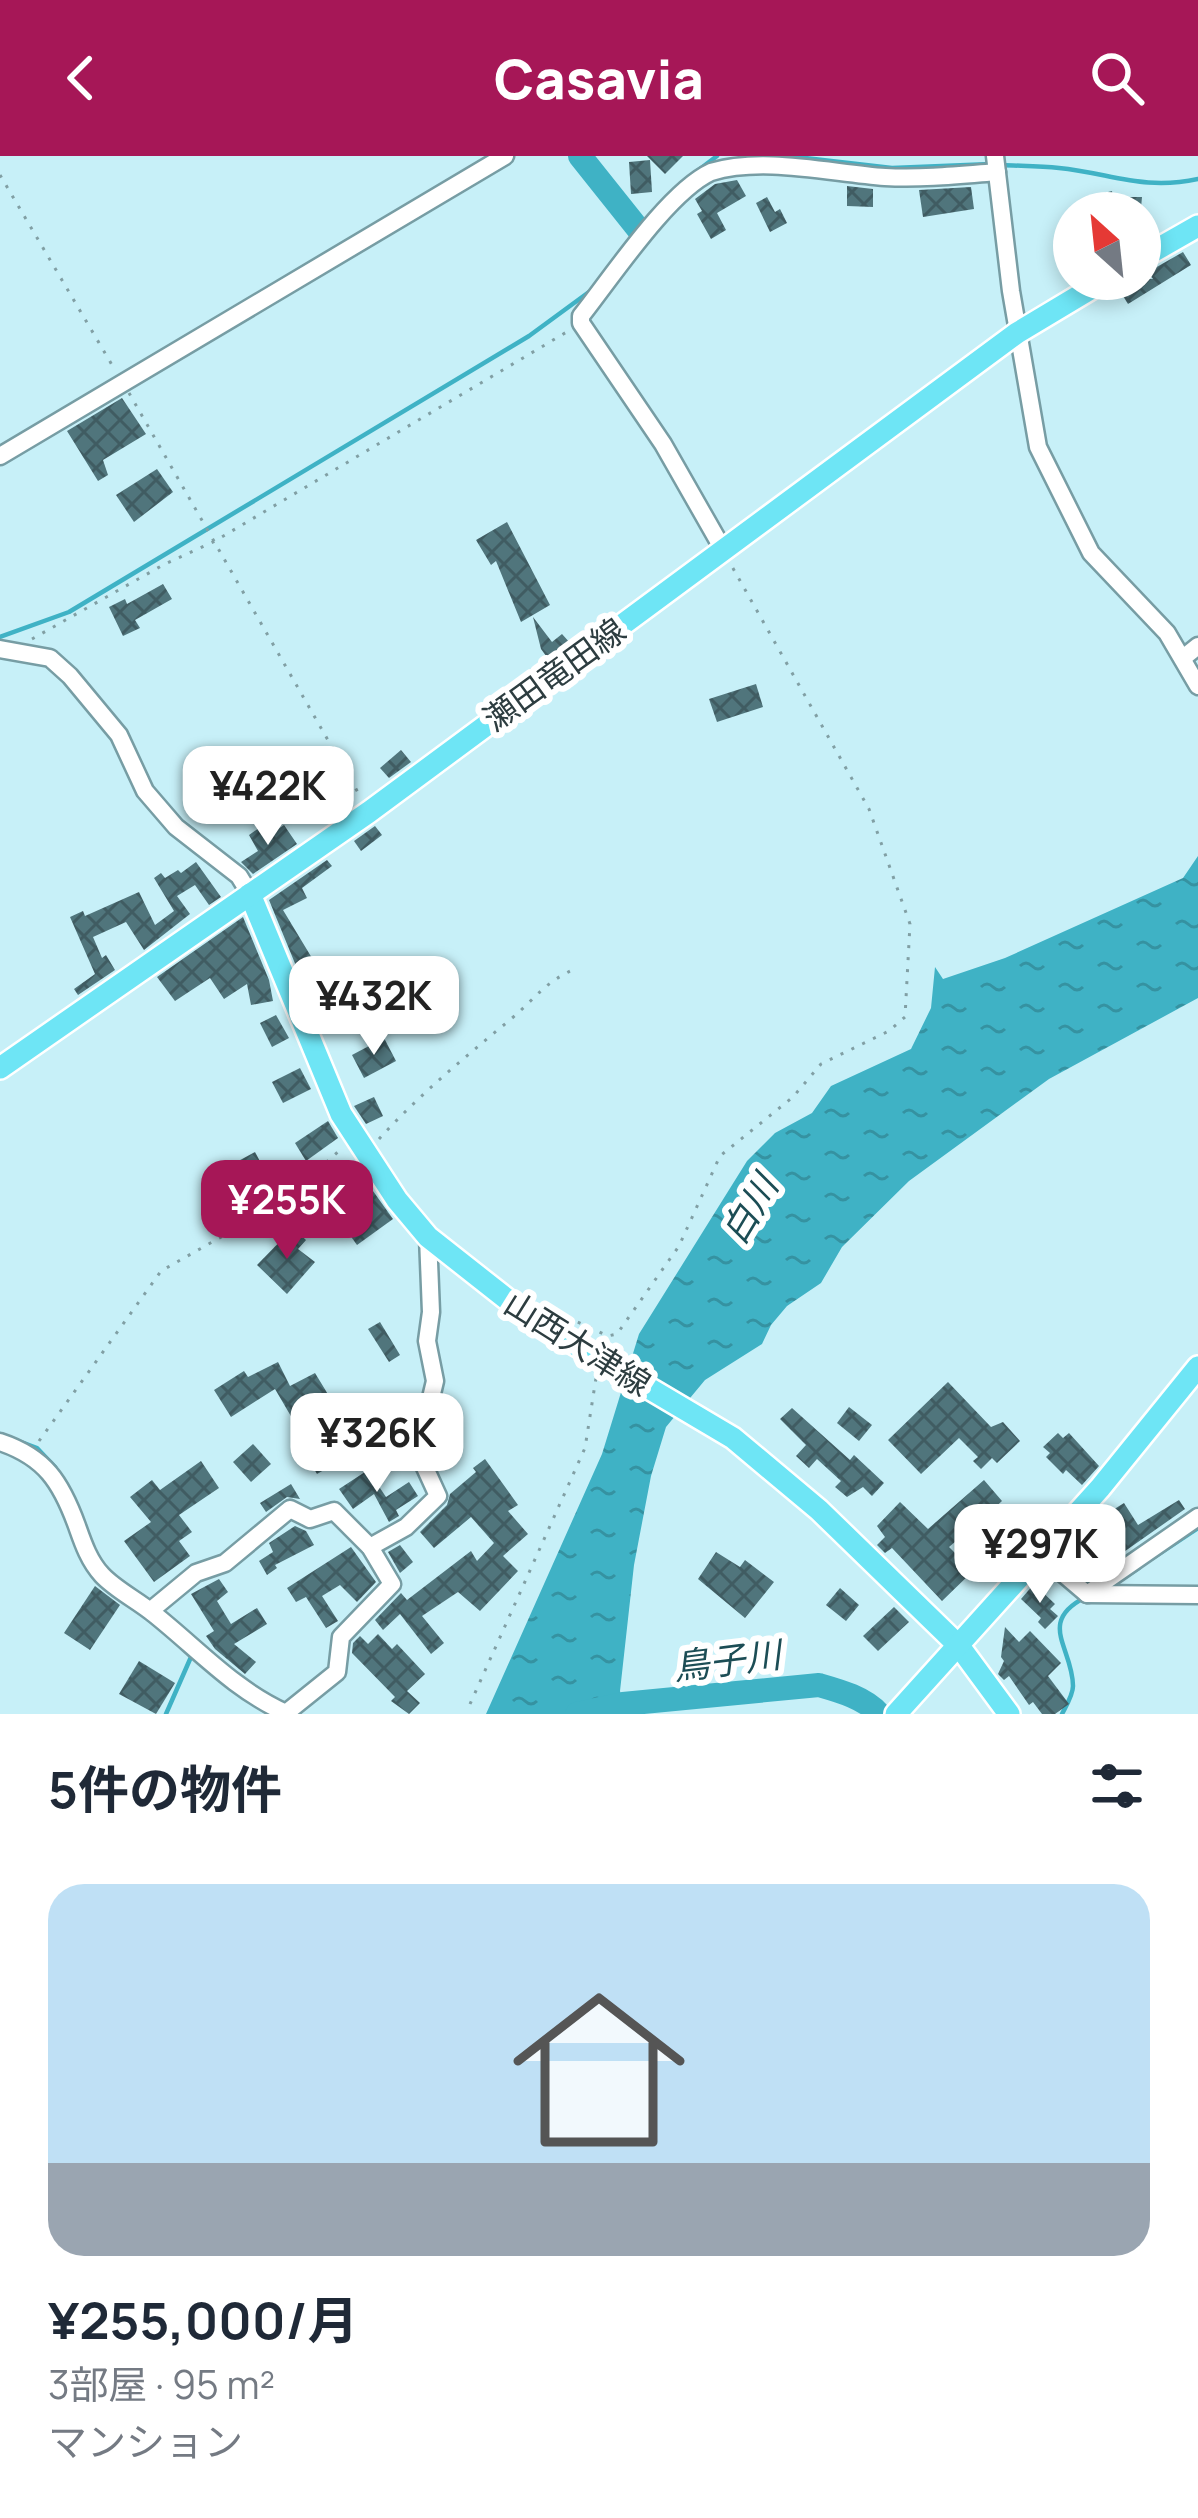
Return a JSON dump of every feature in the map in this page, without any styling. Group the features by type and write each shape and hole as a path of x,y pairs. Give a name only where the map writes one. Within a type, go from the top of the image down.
{"main road":[{"path":"1161,247 1198,226"},
{"name":"瀬田竜田線","path":"0,1068 369,812 1017,333 1072,300"},
{"name":"山西大津線","path":"250,894 317,1060 362,1147 428,1237 598,1366 733,1438 818,1510 959,1646 1009,1714"},
{"path":"908,1709 1198,1367"}],"street":[{"path":"0,456 505,156"},
{"path":"724,551 663,444 581,323 581,316 674,199 708,173 743,161 926,178 996,166 1017,333 1038,447 1091,553 1149,610 1198,686"},
{"path":"1183,658 1198,646"},
{"path":"5,650 50,658 70,676 119,735 145,791 187,837 239,877 250,894"},
{"path":"370,1547 406,1527 438,1496 422,1461 421,1440 435,1381 427,1341 431,1312 428,1237"},
{"path":"0,1442 31,1453 64,1495 92,1562 103,1576 217,1671 286,1713 337,1672 340,1637 392,1584 370,1547 334,1511 310,1519 290,1510 225,1563 196,1573 150,1611"},
{"path":"1087,1594 1198,1517"},
{"path":"1040,1555 1087,1594 1198,1594"}],"path":[{"path":"0,175 369,812"},
{"path":"5,650 215,541 581,323"},
{"path":"554,1311 608,1336 617,1334 679,1246 720,1156 793,1097 821,1064 889,1031 905,1017 910,924 869,809 724,551"},
{"path":"31,1453 161,1271 281,1204 335,1152 362,1147 550,980 577,968"},
{"path":"470,1704 584,1448 598,1366"}],"water":[{"name":"白川","path":"1198,856 1198,998 1049,1079 909,1181 842,1247 821,1283 787,1306 762,1344 705,1380 666,1427 634,1565 620,1691 626,1714 486,1714 602,1454 639,1334 747,1161 775,1133 812,1113 831,1086 911,1049 931,1008 935,967 943,979 1005,958 1183,878"}],"building":[{"path":"647,156 683,156 665,174"},
{"path":"650,160 652,192 631,194 629,162"},
{"path":"737,180 746,196 717,213 726,230 711,239 697,214 702,211 695,199 715,184"},
{"path":"847,186 873,189 873,207 847,206"},
{"path":"971,187 974,209 923,217 919,190"},
{"path":"767,197 787,223 770,232 756,203"},
{"path":"1183,252 1191,265 1161,284 1161,265"},
{"path":"122,398 146,434 103,460 108,475 98,481 67,431"},
{"path":"157,469 173,492 134,522 116,495"},
{"path":"507,522 550,605 521,622 496,561 491,565 476,540"},
{"path":"163,584 172,599 135,620 140,628 123,636 109,607 125,599 127,604"},
{"path":"533,617 552,642 562,634 571,644 549,660 541,649"},
{"path":"756,684 763,707 717,722 709,699"},
{"path":"401,750 411,762 389,778 380,768"},
{"path":"284,825 297,844 253,874 241,862 258,851 249,835 259,828 268,836"},
{"path":"375,826 382,835 361,851 354,841"},
{"path":"327,860 332,866 302,888 307,898 283,910 321,973 303,983 269,900"},
{"path":"196,862 221,897 209,905 195,885 177,896 190,914 144,950 126,922 93,937 102,958 106,955 115,970 78,995 74,989 95,974 70,917 83,911 85,916 139,892 155,925 174,911 154,878 161,873 165,878 178,870 181,873"},
{"path":"243,917 273,1001 251,1005 247,984 224,999 210,978 175,1001 157,977"},
{"path":"276,1015 289,1038 272,1047 260,1023"},
{"path":"384,1038 396,1061 364,1078 352,1055"},
{"path":"300,1068 311,1089 283,1103 272,1082"},
{"path":"374,1097 383,1116 366,1124 354,1106"},
{"path":"328,1121 338,1138 306,1161 295,1143"},
{"path":"255,1152 278,1195 241,1215 218,1172"},
{"path":"373,1191 393,1219 357,1245 337,1217"},
{"path":"293,1228 306,1240 298,1249 315,1262 287,1294 257,1265"},
{"path":"380,1322 400,1355 389,1362 368,1329"},
{"path":"278,1362 290,1386 315,1373 329,1396 292,1418 275,1389 231,1417 214,1390 244,1371 248,1377"},
{"path":"948,1382 991,1427 1003,1422 1020,1441 997,1463 992,1458 981,1469 973,1461 978,1457 959,1438 921,1474 888,1440"},
{"path":"849,1407 872,1425 859,1441 837,1423"},
{"path":"373,1408 402,1446 381,1461 363,1437 326,1457 331,1466 317,1474 298,1441 346,1414 351,1424"},
{"path":"792,1408 850,1460 854,1455 884,1483 872,1496 863,1487 847,1497 835,1487 841,1481 817,1459 809,1468 796,1456 806,1445 780,1419"},
{"path":"1058,1433 1063,1438 1069,1433 1099,1466 1082,1485 1046,1457 1050,1453 1043,1447"},
{"path":"253,1444 271,1464 251,1482 233,1462"},
{"path":"485,1459 518,1505 508,1511 528,1534 503,1556 518,1571 480,1611 458,1592 422,1616 444,1643 431,1654 400,1614 383,1630 375,1620 401,1593 407,1600 471,1551 477,1561 494,1543 471,1517 434,1548 420,1532"},
{"path":"201,1461 219,1488 179,1515 192,1532 179,1541 190,1556 154,1582 124,1541 151,1522 130,1497 152,1480 160,1490"},
{"path":"368,1470 386,1497 409,1482 418,1496 396,1510 399,1516 389,1522 374,1494 353,1509 339,1489"},
{"path":"984,1480 1002,1501 990,1512 1025,1548 1002,1573 969,1530 949,1547 973,1571 942,1601 892,1548 885,1553 877,1545 885,1537 877,1526 900,1502 928,1529"},
{"path":"291,1484 300,1499 287,1497 266,1512 260,1503"},
{"path":"1179,1500 1185,1509 1101,1568 1079,1534 1093,1525 1098,1528 1108,1513 1124,1503 1138,1525"},
{"path":"295,1526 306,1531 314,1545 275,1565 267,1575 259,1561 273,1552 269,1543"},
{"path":"400,1545 413,1562 400,1573 388,1552"},
{"path":"351,1547 376,1582 357,1602 340,1585 322,1596 338,1621 326,1628 306,1597 296,1602 287,1588"},
{"path":"716,1552 740,1567 745,1560 774,1582 745,1618 698,1579"},
{"path":"219,1579 228,1592 217,1601 231,1624 257,1608 267,1624 234,1644 256,1662 245,1674 206,1636 214,1631 191,1594"},
{"path":"1034,1584 1055,1604 1050,1609 1058,1616 1045,1629 1038,1622 1041,1618 1021,1599"},
{"path":"95,1586 120,1605 90,1650 64,1633"},
{"path":"840,1588 859,1605 846,1621 826,1605"},
{"path":"894,1607 909,1622 878,1651 863,1636"},
{"path":"1005,1627 1019,1642 1030,1631 1061,1663 1048,1676 1069,1704 1055,1714 1042,1714 1033,1702 1029,1705 1009,1676 1004,1680 998,1674 1004,1661"},
{"path":"378,1634 392,1649 397,1644 425,1674 407,1691 420,1703 409,1714 391,1701 395,1697 352,1653 360,1636 368,1644"},
{"path":"139,1661 175,1683 156,1714 119,1694"}],"waterway":[{"path":"580,156 639,230"},
{"path":"696,172 717,156"},
{"path":"788,156 892,168 991,164"},
{"path":"1002,165 1059,168 1143,182 1198,179"},
{"path":"0,637 69,612 529,336 589,292"},
{"path":"0,1434 37,1448 55,1467"},
{"path":"1153,1558 1198,1528"},
{"path":"1118,1582 1139,1568"},
{"path":"1062,1714 1073,1686 1060,1626 1071,1606 1086,1597"},
{"path":"166,1714 191,1657 188,1653"},
{"name":"鳥子川","path":"577,1714 623,1704 819,1685 859,1699 879,1714"}]}
